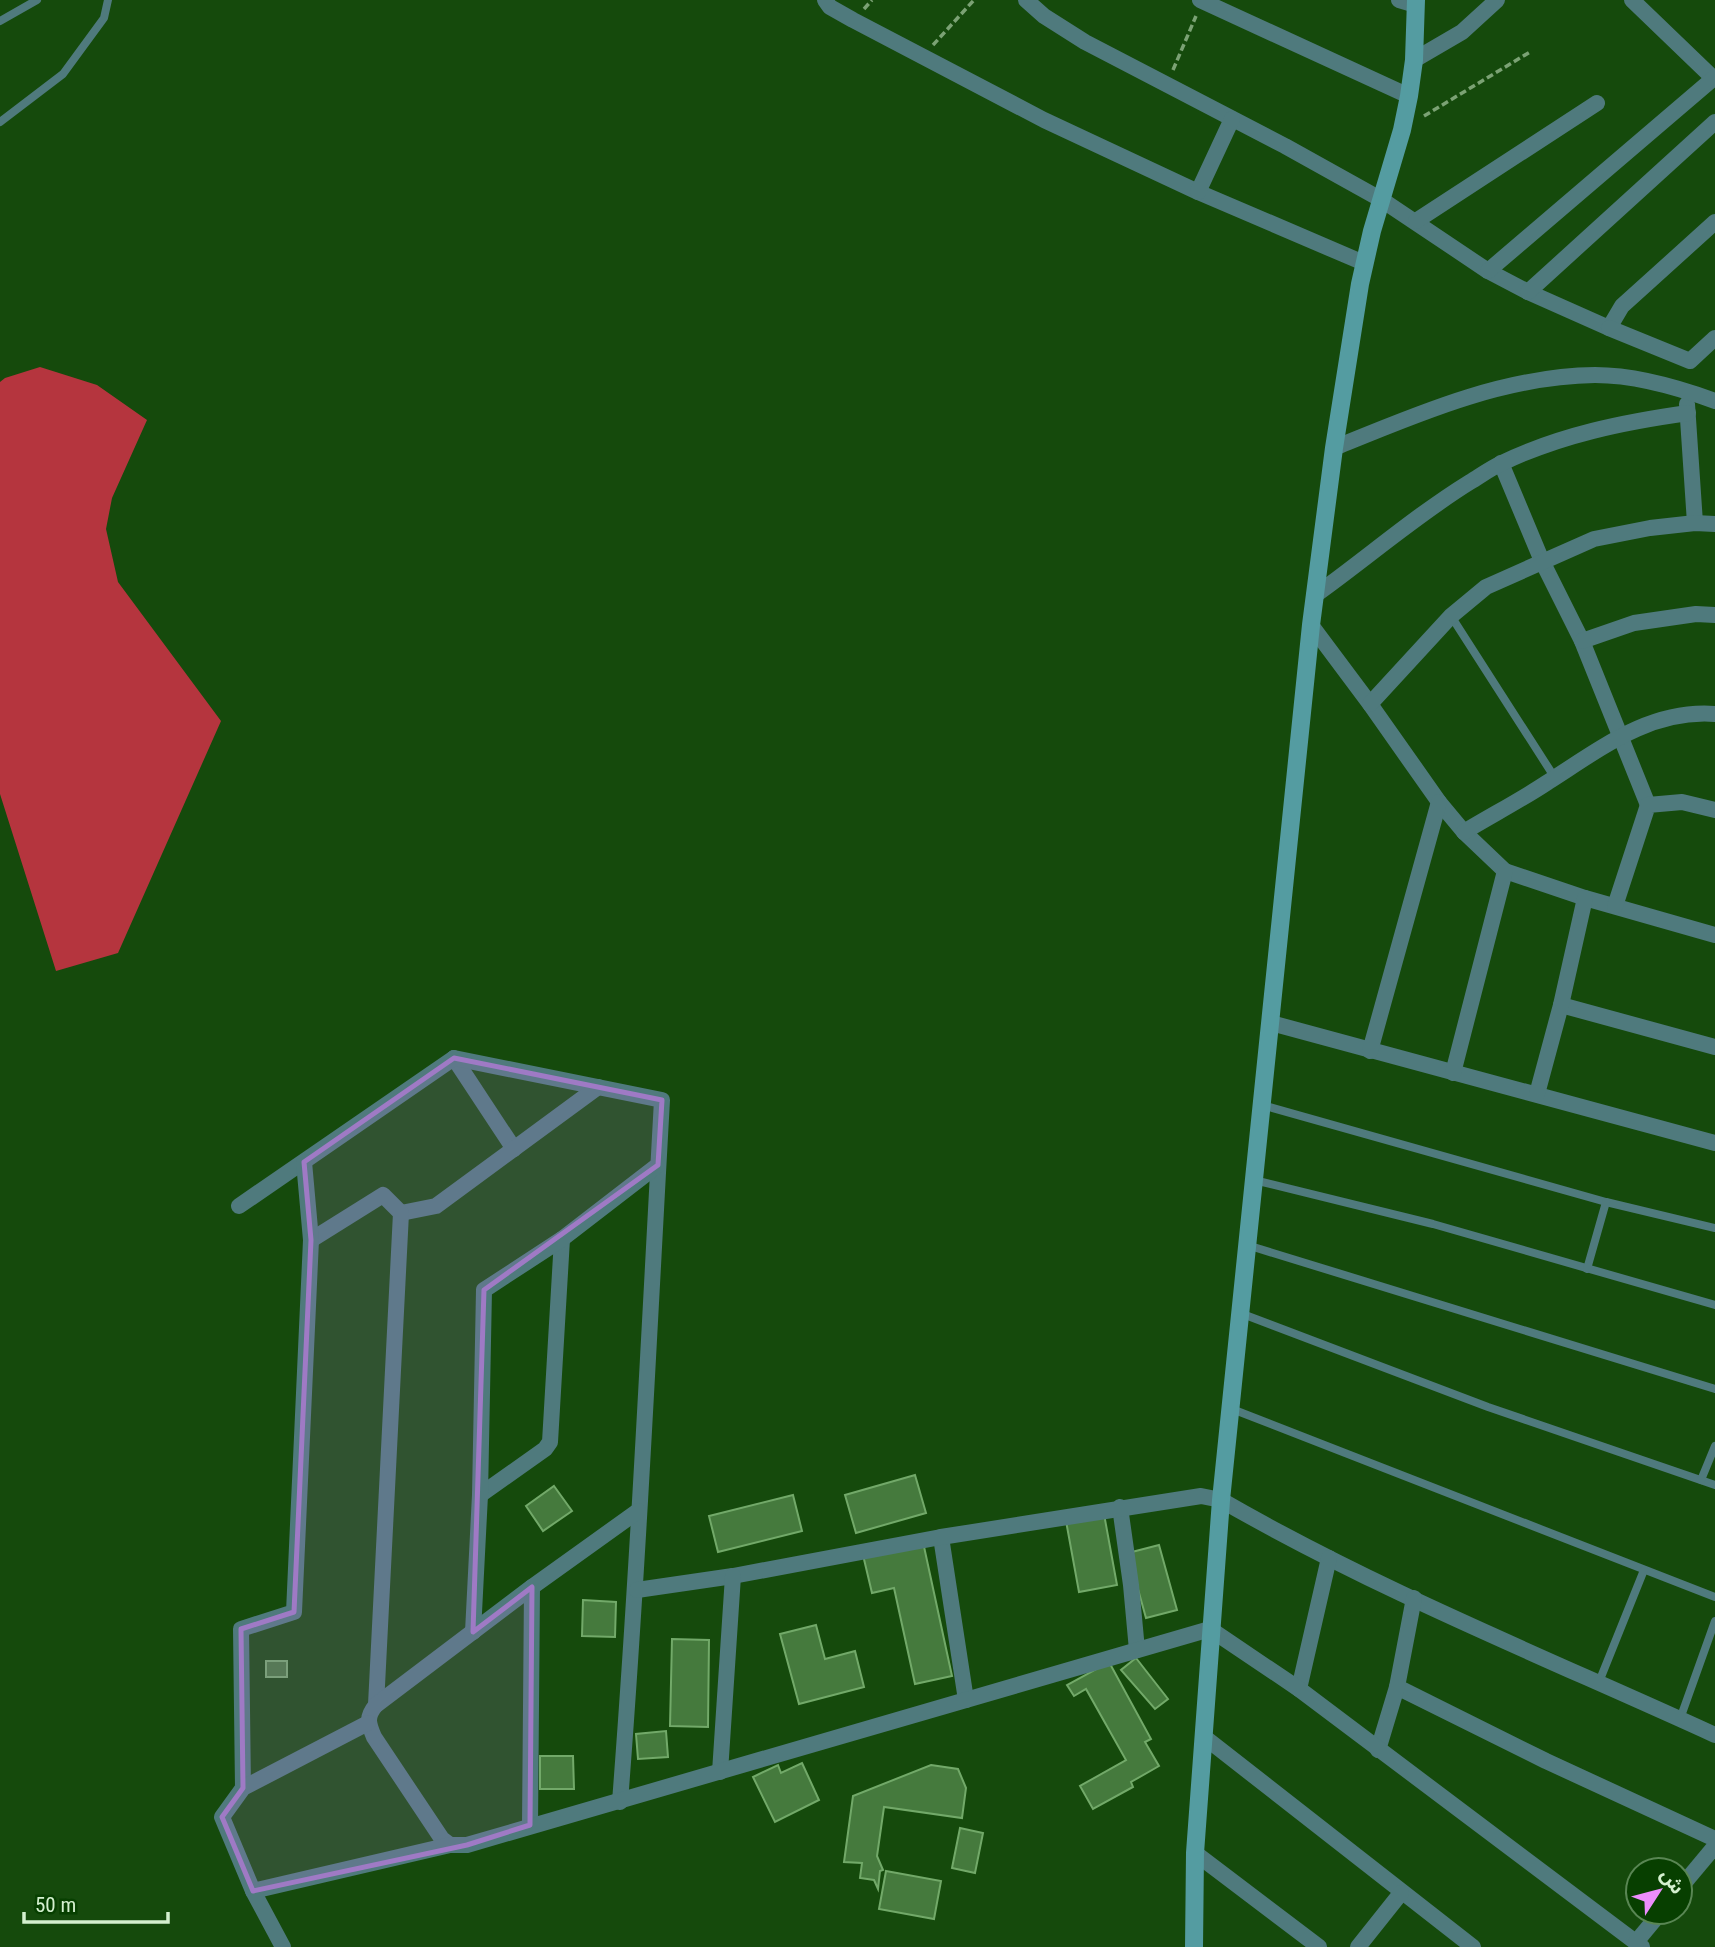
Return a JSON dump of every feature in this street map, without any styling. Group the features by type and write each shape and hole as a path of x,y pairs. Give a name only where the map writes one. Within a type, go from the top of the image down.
{"street":[{"path":"825,0 830,7 1044,120 1198,192 1364,263"},
{"path":"1026,0 1044,16 1085,42 1382,200 1489,271 1528,292 1690,361 1715,338"},
{"path":"1413,60 1462,32 1497,0"},
{"path":"1489,271 1714,77 1632,0"},
{"path":"1201,1 1409,96"},
{"path":"1194,1947 1195,1853 1221,1500 1314,596 1334,448 1364,263 1409,96 1413,60 1410,2"},
{"path":"1416,221 1597,103"},
{"path":"1198,192 1232,119"},
{"path":"1528,292 1715,122"},
{"path":"1609,328 1622,306 1715,222"},
{"path":"1334,448 1425,410 1493,390 1542,380 1596,375 1639,379 1715,401"},
{"path":"1687,391 1695,523"},
{"path":"1314,596 1364,561 1432,506 1501,463 1576,435 1635,421 1688,413"},
{"path":"1501,463 1542,561 1582,641 1648,804 1615,906"},
{"path":"1370,704 1451,616 1486,587 1594,539 1650,528 1695,523 1715,524"},
{"path":"1582,641 1634,623 1696,614 1715,615"},
{"path":"1311,625 1439,803 1464,832 1505,871 1585,898 1715,935"},
{"path":"1464,832 1620,736 1653,721 1699,713 1715,714"},
{"path":"1648,804 1682,802 1715,810"},
{"path":"1370,1051 1439,803"},
{"path":"1453,1073 1505,871"},
{"path":"1537,1094 1561,1005 1585,898"},
{"path":"1561,1005 1715,1047"},
{"path":"1271,1023 1715,1143"},
{"path":"454,1058 514,1149"},
{"path":"239,1206 454,1058 662,1100 638,1511 637,1590 620,1802"},
{"path":"401,1213 436,1206 598,1087"},
{"path":"243,1788 241,1629 294,1612 312,1240 304,1162"},
{"path":"473,1632 480,1495 484,1290 562,1239 658,1165"},
{"path":"312,1240 383,1195 401,1213 376,1705"},
{"path":"480,1495 545,1449 550,1442 562,1239"},
{"path":"637,1590 733,1576 1120,1507 1201,1496 1221,1500 1329,1558 1715,1735"},
{"path":"1120,1507 1137,1650"},
{"path":"450,1845 442,1839 374,1737 368,1723 369,1714 376,1705 532,1587 638,1511"},
{"path":"941,1537 966,1700"},
{"path":"1299,1689 1329,1558"},
{"path":"720,1772 733,1576"},
{"path":"530,1825 532,1587"},
{"path":"1378,1750 1397,1687 1414,1598"},
{"path":"253,1891 450,1845 467,1845 1210,1629"},
{"path":"1210,1629 1299,1689 1639,1945 1652,1926"},
{"path":"1397,1687 1546,1761 1715,1839"},
{"path":"273,1947 282,1947 253,1891 222,1817 243,1788 368,1723"},
{"path":"1203,1736 1473,1947"},
{"path":"1694,1871 1715,1846"},
{"path":"1195,1853 1319,1947"},
{"path":"1358,1947 1401,1893"}],"lane":[{"path":"0,21 37,0"},
{"path":"0,122 64,75 104,18 108,0"},
{"path":"1451,616 1555,778"},
{"path":"1262,1105 1606,1202 1715,1228"},
{"path":"1254,1180 1433,1224 1715,1306"},
{"path":"1587,1269 1606,1202"},
{"path":"1247,1245 1715,1389"},
{"path":"1240,1313 1488,1407 1715,1485"},
{"path":"1230,1409 1322,1442 1715,1597"},
{"path":"1702,1480 1715,1446"},
{"path":"1599,1682 1644,1570"},
{"path":"1680,1718 1715,1621"}],"path":[{"path":"923,57 974,0"},
{"path":"1166,84 1201,1"},
{"path":"1402,130 1530,52"}],"highlighted area":[{"path":"454,1058 662,1100 658,1165 484,1290 473,1632 532,1587 530,1825 467,1845 253,1891 222,1817 243,1788 241,1629 294,1612 311,1240 304,1162"}],"shaded area":[{"path":"40,367 97,385 147,420 112,498 106,529 118,582 221,721 118,953 56,971 0,794 0,382"}],"building":[{"path":"915,1475 926,1513 856,1533 845,1495"},
{"path":"554,1486 572,1511 543,1531 526,1506"},
{"path":"793,1495 802,1531 718,1552 709,1516"},
{"path":"1104,1514 1117,1585 1079,1592 1066,1521"},
{"path":"923,1542 952,1676 915,1684 894,1588 872,1593 863,1555"},
{"path":"1159,1545 1177,1610 1146,1618 1128,1553"},
{"path":"583,1600 616,1602 615,1637 582,1636"},
{"path":"816,1625 825,1659 855,1651 864,1687 799,1704 780,1634"},
{"path":"672,1639 709,1640 708,1727 670,1726"},
{"path":"1136,1658 1168,1699 1155,1709 1121,1670"},
{"path":"266,1661 287,1661 287,1677 266,1677"},
{"path":"1109,1662 1151,1739 1145,1742 1159,1766 1131,1782 1133,1787 1093,1809 1080,1786 1126,1760 1086,1689 1074,1696 1067,1685"},
{"path":"666,1731 668,1757 638,1759 636,1734"},
{"path":"540,1756 573,1756 574,1789 540,1789"},
{"path":"802,1763 819,1800 775,1822 753,1777 778,1765 781,1773"},
{"path":"931,1765 958,1769 966,1788 962,1818 884,1807 877,1856 883,1870 880,1871 878,1889 874,1880 860,1878 862,1863 844,1862 853,1796"},
{"path":"960,1828 983,1833 975,1873 952,1868"},
{"path":"886,1871 941,1881 934,1919 879,1909"}]}
